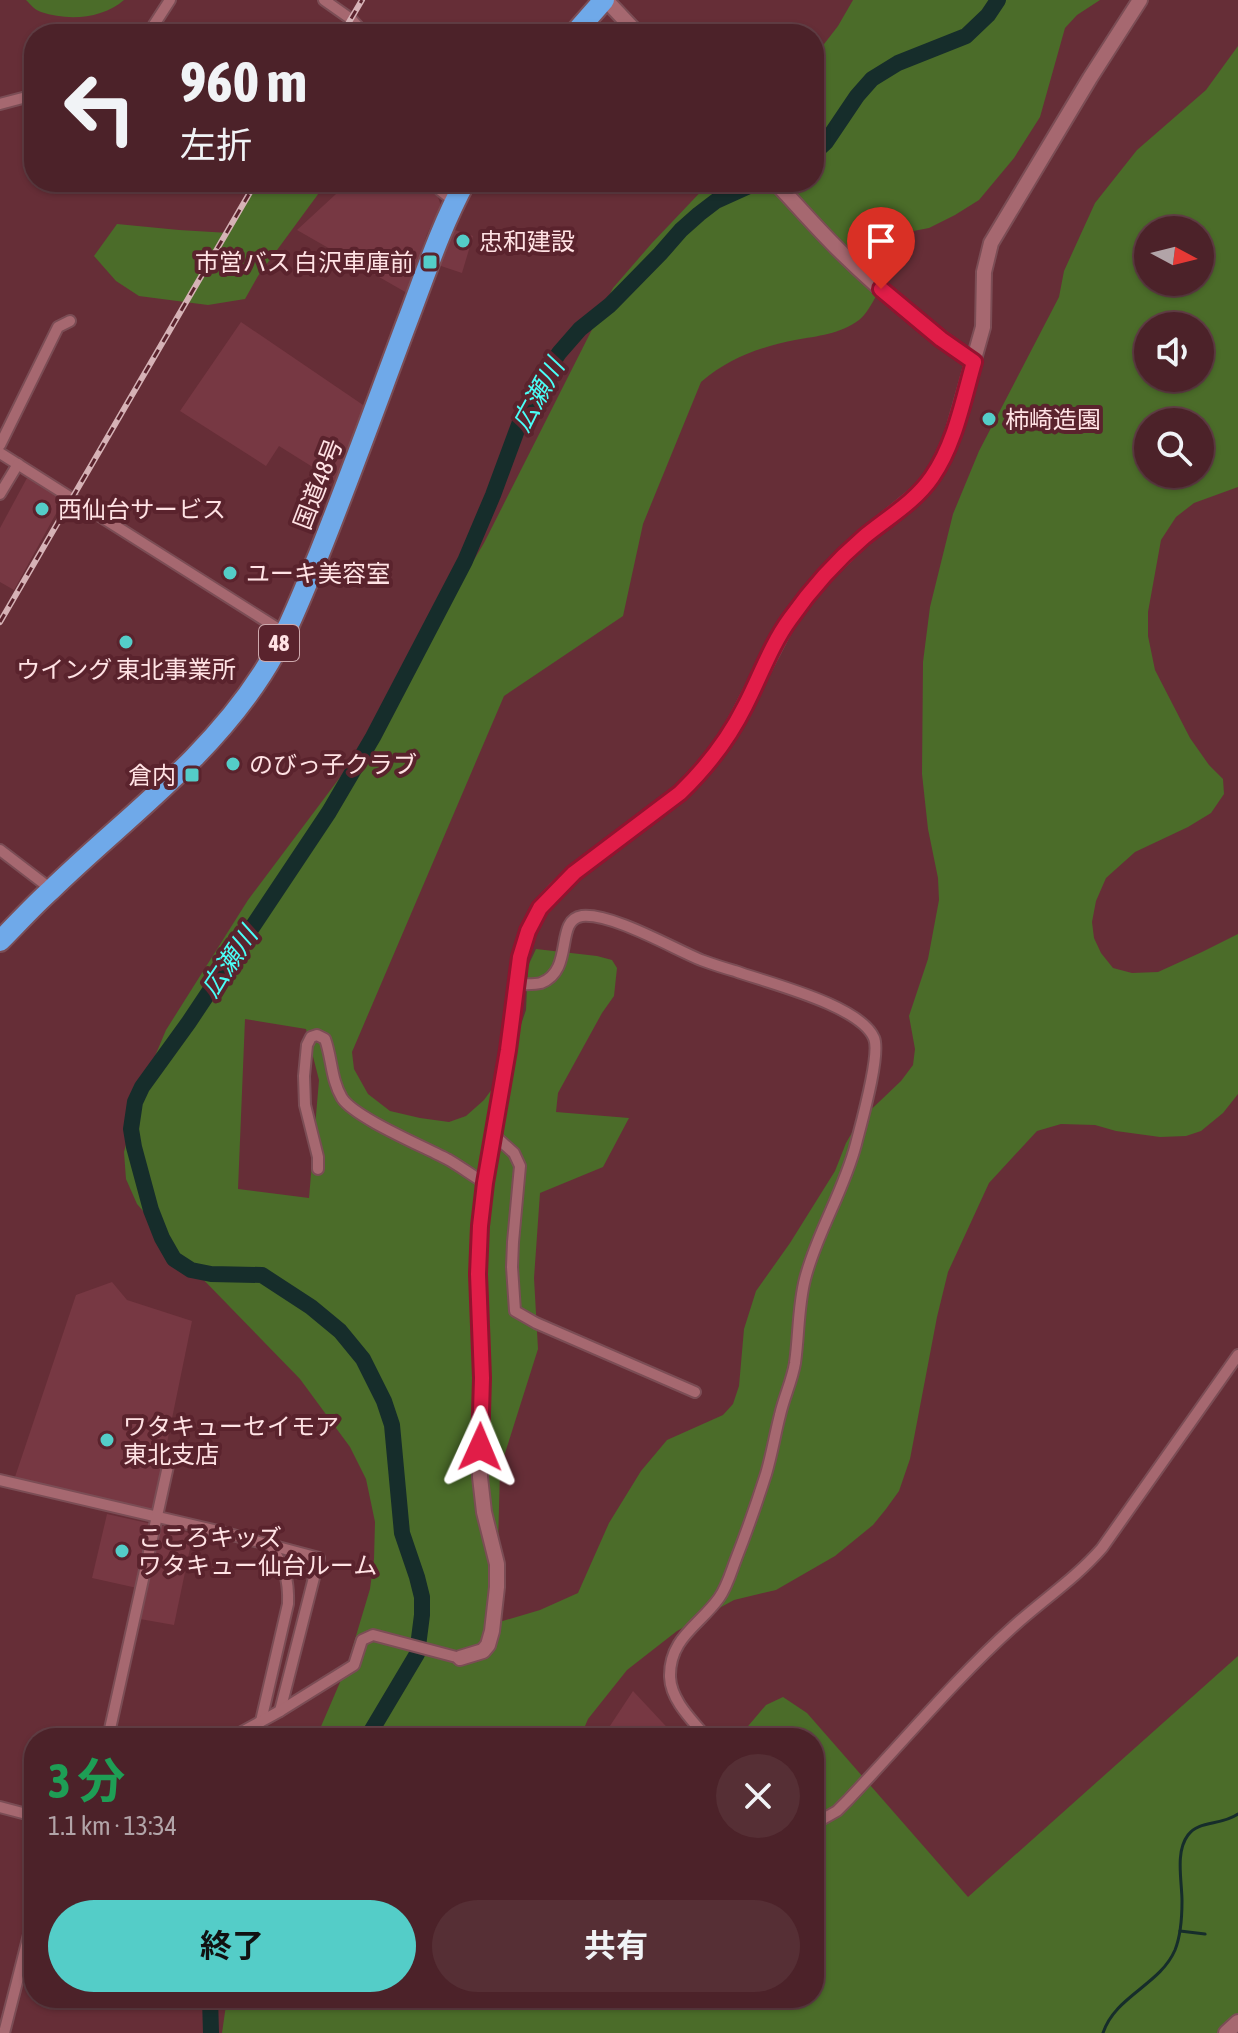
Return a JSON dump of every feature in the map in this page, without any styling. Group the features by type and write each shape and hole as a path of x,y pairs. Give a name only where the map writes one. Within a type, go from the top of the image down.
{"highway":[{"path":"583,24 605,0"},
{"name":"国道48号","path":"0,941 51,889 207,745 257,681 285,633 329,529 459,192"}],"street":[{"path":"154,24 170,0"},
{"path":"324,0 356,24"},
{"path":"605,0 628,24"},
{"path":"249,1728 354,1665 366,1636 381,1636 460,1658 483,1651 488,1645 497,1587 497,1564 484,1512 480,1477 480,1226 520,957 528,931 540,908 574,873 693,781 731,731 788,621 806,598 862,539 912,500 931,479 952,437 983,327 984,272 991,243 1140,0"},
{"path":"0,104 24,98"},
{"path":"443,192 454,201"},
{"path":"784,192 838,249 901,307 974,362"},
{"path":"0,445 58,327 70,321"},
{"path":"0,453 285,633"},
{"path":"0,494 18,464"},
{"path":"0,850 51,889"},
{"path":"517,984 539,983 555,972 561,963 567,927 573,920 582,916 606,919 702,960 814,998 848,1013 865,1025 874,1038 876,1050 851,1164 815,1245 804,1281 795,1362 767,1471 724,1589 686,1633 673,1659 670,1679 674,1694 699,1728"},
{"path":"318,1169 305,1105 304,1076 307,1045 311,1037 317,1035 325,1039 342,1098 351,1107 485,1183"},
{"path":"494,1135 514,1153 520,1166 512,1267 515,1311 695,1392"},
{"path":"824,1818 848,1800 964,1674 1014,1626 1083,1569 1102,1548 1238,1355"},
{"path":"110,1728 170,1457"},
{"path":"0,1480 319,1558 280,1711"},
{"path":"261,1721 288,1604 286,1572 270,1544"},
{"path":"0,1807 24,1813"},
{"path":"4,2033 24,1954"},
{"path":"1226,2033 1238,2022"}],"shaded area":[{"path":"338,192 436,192 441,206 427,234 407,293 297,230"},
{"path":"452,229 473,236 462,273 438,265"},
{"path":"241,322 366,407 335,481 279,446 266,466 180,411"},
{"path":"27,478 64,499 14,590 0,582 0,528"},
{"path":"112,1282 127,1300 192,1321 153,1511 14,1480 76,1295"},
{"name":"こころキッズ ワタキュー仙台ルーム","path":"107,1514 152,1524 137,1588 92,1578"},
{"path":"160,1525 193,1534 174,1625 140,1619"},
{"path":"633,1691 668,1728 609,1728"}],"green space":[{"path":"26,0 124,0 95,15 62,17 41,12"},
{"path":"853,0 1100,0 1077,15 1065,28 1040,117 1014,158 979,200 929,228 903,233 878,292 859,320 820,336 757,350 723,366 701,382 643,524 623,616 504,696 352,1052 354,1069 368,1094 390,1111 449,1122 466,1116 484,1100 505,1071 526,1010 528,966 536,949 597,956 612,960 617,968 614,996 558,1093 556,1112 629,1118 603,1167 540,1193 534,1278 538,1349 500,1469 496,1623 540,1610 578,1593 609,1523 641,1471 667,1440 723,1415 733,1404 739,1386 744,1329 756,1291 835,1171 858,1122 901,1081 913,1065 915,1049 909,1016 928,959 939,900 922,774 923,662 930,607 953,514 979,451 1059,297 1064,271 1095,203 1137,150 1206,90 1238,46 1238,487 1194,503 1176,517 1161,540 1148,612 1148,636 1155,670 1190,738 1223,779 1224,794 1211,813 1135,852 1106,878 1096,901 1092,922 1094,938 1101,953 1113,968 1132,973 1158,972 1238,934 1238,1094 1223,1113 1201,1131 1186,1136 1160,1137 1095,1125 1061,1124 1037,1131 989,1183 948,1272 910,1459 899,1491 873,1525 835,1556 776,1590 734,1600 677,1631 627,1670 584,1728 320,1728 347,1666 370,1589 375,1522 366,1479 350,1447 300,1379 195,1271 137,1204 126,1179 124,1152 139,1094 166,1030 248,900 362,748 484,543 613,288 700,192 824,192 824,44","holes":["245,1019 306,1029 319,1080 309,1198 238,1189"]},
{"path":"251,192 320,192 258,276 245,299 208,305 139,296 116,281 94,256 117,224 229,233"},
{"path":"1238,1656 1238,2033 222,2033 226,2008 824,2008 824,1732 968,1897"},
{"path":"783,1697 807,1713 820,1728 746,1728 766,1705"}],"waterway":[{"name":"広瀬川","path":"824,144 872,79 898,63 966,36 988,15 998,0"},
{"name":"広瀬川","path":"373,1728 417,1654 422,1615 422,1597 402,1533 392,1425 384,1401 363,1359 340,1331 311,1307 262,1275 211,1274 191,1270 174,1259 151,1210 134,1147 131,1129 135,1102 142,1087 329,812 373,737 465,561 520,422 559,353 580,329 610,305 681,230 716,201 736,192"},
{"path":"1103,2033 1117,2009 1159,1973 1175,1950 1182,1913 1180,1858 1188,1835 1198,1827 1238,1814"},
{"path":"1180,1931 1205,1934"},
{"name":"広瀬川","path":"210,2008 211,2033"}],"railway":[{"path":"348,24 362,0"},
{"path":"0,622 250,192"}],"place":[{"name":"忠和建設","path":"463,241"},
{"name":"市営バス 白沢車庫前","path":"430,262"},
{"name":"柿崎造園","path":"989,419"},
{"name":"西仙台サービス","path":"42,509"},
{"name":"ユーキ美容室","path":"230,573"},
{"name":"ウイング 東北事業所","path":"126,642"},
{"name":"のびっ子クラブ","path":"233,764"},
{"name":"倉内","path":"192,775"},
{"name":"ワタキューセイモア 東北支店","path":"107,1440"},
{"name":"こころキッズ ワタキュー仙台ルーム","path":"122,1551"}],"route":[{"path":"480,1447 480,1226 520,957 528,931 540,908 574,873 693,781 731,731 788,621 806,598 862,539 912,500 938,468 952,437 974,362 881,289"}]}
